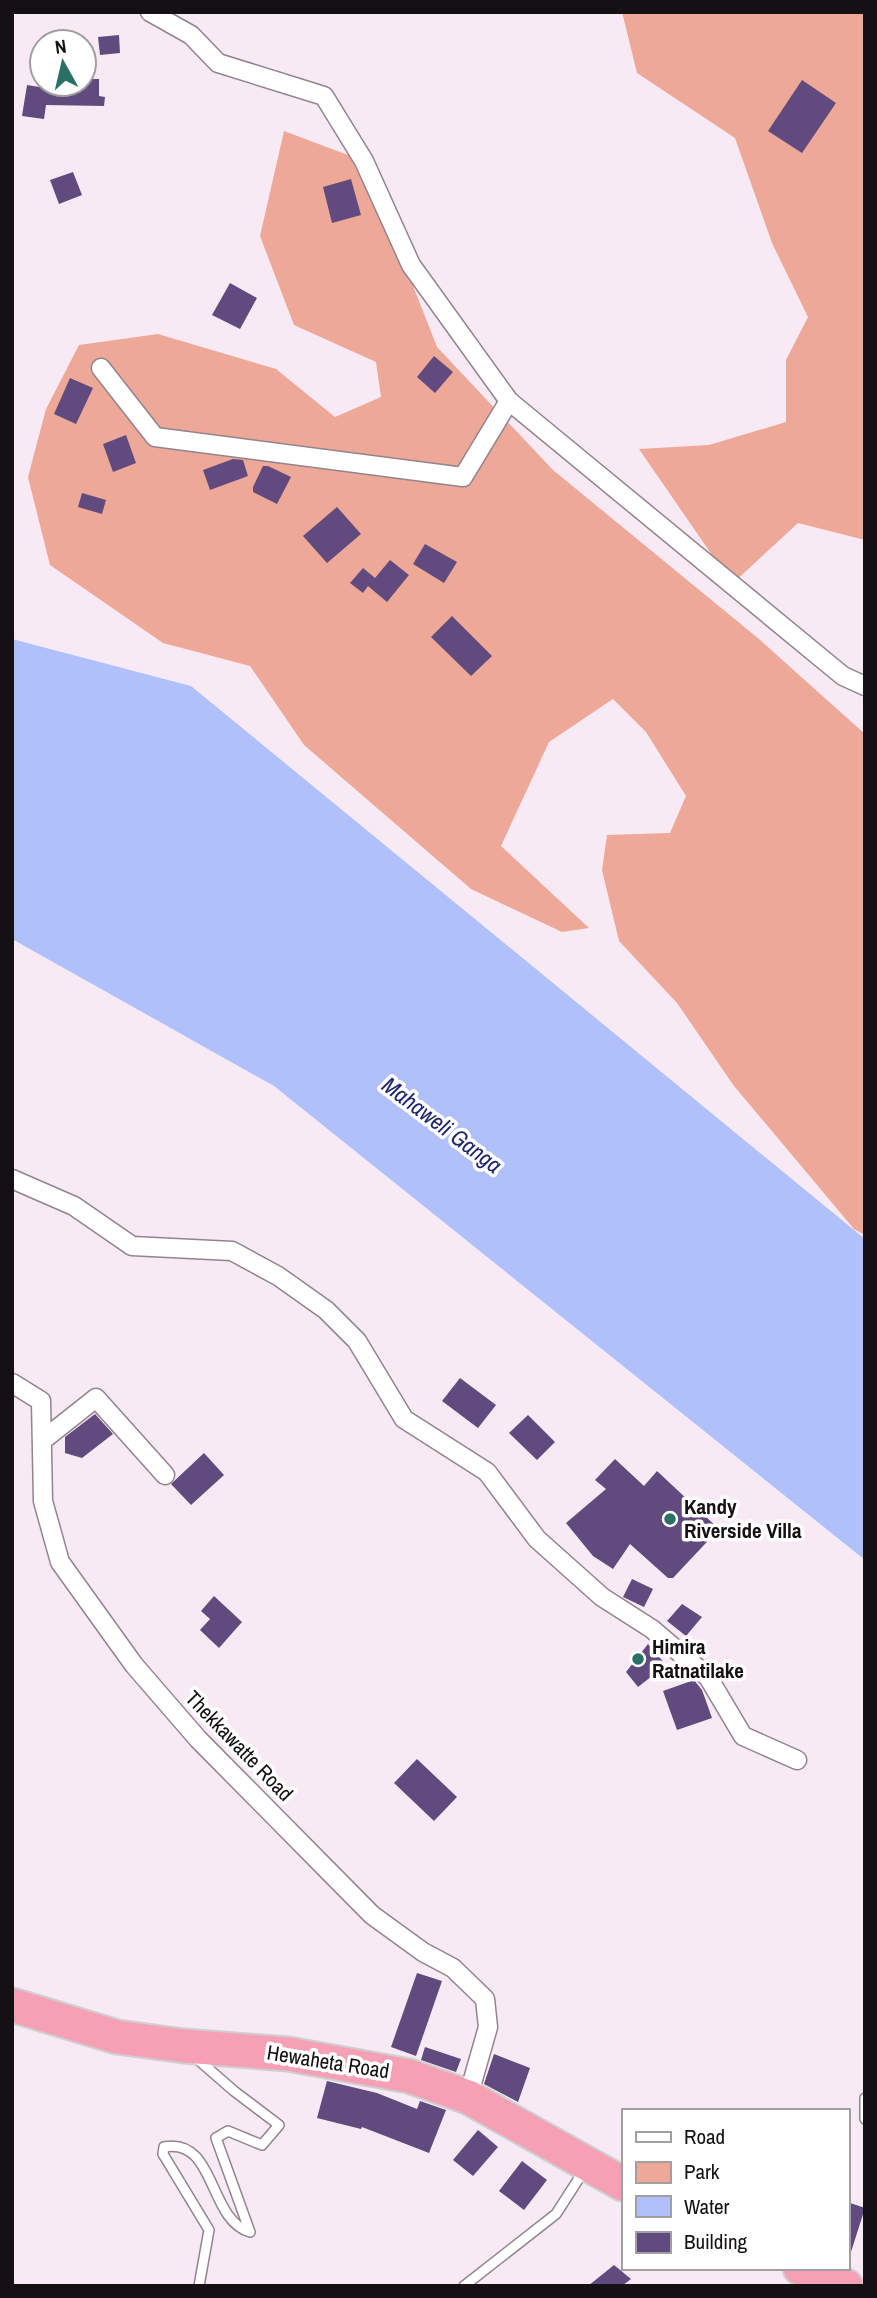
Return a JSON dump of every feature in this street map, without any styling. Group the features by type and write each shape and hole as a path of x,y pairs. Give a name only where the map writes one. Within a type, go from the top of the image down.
{"highway":[{"name":"Hewaheta Road","path":"12,2005 117,2036 184,2046 278,2053 336,2061 409,2076 468,2096 622,2183"}],"street":[{"path":"150,12 191,35 218,63 324,96 364,160 411,265 509,401 865,696"},
{"path":"101,368 155,436 463,477 509,401"},
{"path":"843,676 865,686"},
{"path":"12,1179 74,1206 132,1246 232,1251 278,1276 326,1310 357,1341 404,1419 488,1472 537,1539 602,1597 652,1629 708,1678 743,1735 797,1760"},
{"name":"Thekkawatte Road","path":"12,1383 41,1401 43,1501 60,1562 134,1665 198,1740 372,1914 423,1952 453,1968 485,1999 488,2027 468,2096"},
{"path":"43,1440 96,1398 165,1475"}],"lane":[{"path":"184,2046 214,2075 278,2125 262,2145 228,2131 216,2138 250,2232 241,2230 226,2212 195,2154 177,2145 164,2147 163,2154 209,2230 199,2286"},
{"path":"865,2098 865,2119"},
{"path":"464,2286 556,2214 588,2164"}],"green space":[{"path":"622,12 865,12 865,540 798,523 732,584 639,449 709,445 786,422 786,360 808,317 772,243 735,138 637,73"},
{"path":"284,131 364,161 437,347 553,470 759,639 865,734 865,1235 854,1229 734,1086 677,1003 619,941 602,870 607,835 670,833 686,796 646,732 613,699 549,742 501,846 589,928 562,932 471,889 304,745 250,666 163,643 50,565 28,477 46,409 79,345 158,334 276,369 335,417 381,397 376,362 294,325 260,236"}],"water":[{"name":"Mahaweli Ganga","path":"12,639 191,686 865,1239 865,1560 274,1086 12,939"}],"building":[{"path":"119,35 120,53 100,55 98,37"},
{"path":"99,79 99,96 105,97 104,106 46,105 44,119 22,116 27,85 28,98 98,98"},
{"path":"802,80 836,103 802,153 768,131"},
{"path":"73,172 82,195 59,204 50,180"},
{"path":"351,179 361,215 332,223 323,187"},
{"path":"230,283 257,298 240,329 212,315"},
{"path":"434,356 453,372 435,393 417,377"},
{"path":"70,378 93,388 76,424 54,414"},
{"path":"126,435 136,463 113,472 103,444"},
{"path":"233,459 243,460 248,476 210,490 203,470"},
{"path":"263,466 291,477 277,504 253,492"},
{"path":"82,493 106,500 102,514 78,507"},
{"path":"337,507 361,534 327,563 303,536"},
{"path":"425,544 457,562 444,583 413,564"},
{"path":"390,560 409,575 387,602 368,586 363,593 350,583 363,568 375,578"},
{"path":"452,616 492,656 471,676 431,637"},
{"path":"460,1378 496,1405 478,1428 442,1401"},
{"path":"95,1414 113,1434 82,1458 65,1453 65,1437"},
{"path":"528,1415 555,1442 537,1460 509,1433"},
{"path":"204,1453 224,1475 191,1505 171,1484"},
{"path":"615,1459 644,1486 657,1471 719,1529 673,1578 668,1578 630,1544 613,1569 593,1556 566,1523 606,1489 595,1480"},
{"path":"632,1579 653,1589 644,1607 623,1597"},
{"path":"214,1596 242,1622 219,1648 200,1630 210,1619 201,1611"},
{"path":"682,1604 702,1617 686,1636 667,1621"},
{"path":"648,1644 666,1665 638,1687 626,1672"},
{"path":"694,1680 702,1690 712,1718 677,1730 663,1691"},
{"path":"417,1759 457,1797 434,1821 394,1783"},
{"path":"417,1973 442,1981 416,2056 391,2047"},
{"path":"425,2047 461,2059 456,2072 421,2060"},
{"path":"494,2054 530,2068 518,2102 484,2084"},
{"path":"327,2081 377,2093 417,2109 420,2101 446,2110 429,2153 362,2127 361,2129 317,2118"},
{"path":"478,2130 498,2147 473,2176 453,2160"},
{"path":"522,2161 547,2180 524,2210 499,2191"},
{"path":"849,2203 865,2208 849,2255"},
{"path":"614,2265 631,2279 622,2286 588,2286"}],"place":[{"name":"Kandy Riverside Villa","path":"670,1519"},
{"name":"Himira Ratnatilake","path":"638,1659"}]}
